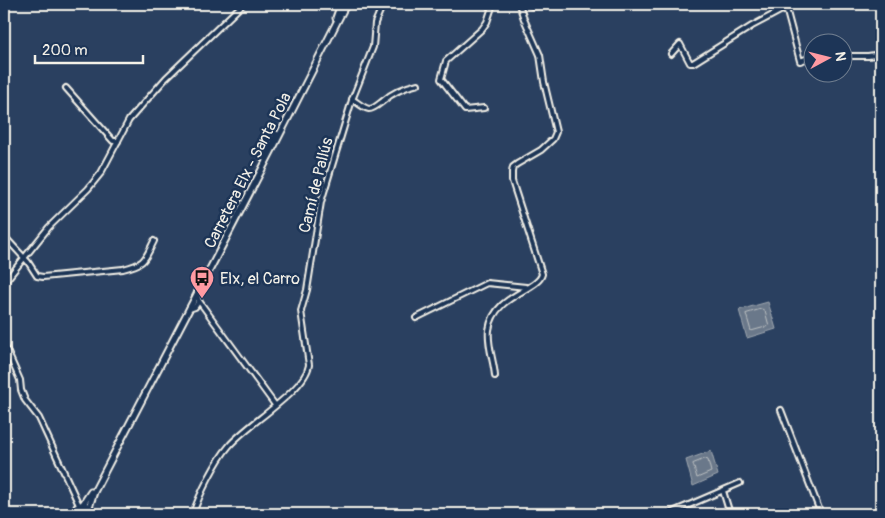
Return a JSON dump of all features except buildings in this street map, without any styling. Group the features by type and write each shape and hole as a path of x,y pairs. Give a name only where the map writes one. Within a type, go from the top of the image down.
{"main road":[{"name":"Carretera Elx - Santa Pola","path":"84,505 332,27 340,4"},
{"name":"Carretera Elx - Santa Pola","path":"84,505 94,492 344,8 348,4"},
{"path":"74,514 75,510 84,505 90,514"}],"street":[{"path":"4,283 49,227 82,196 101,173 129,120 166,78 243,4"},
{"name":"Camí de Pallús","path":"192,514 228,446 304,378 308,371 308,358 301,311 302,302 307,290 321,202 352,99 372,47 375,23 383,4"},
{"path":"484,108 465,110 440,79 446,60 482,29 487,22 493,4"},
{"path":"496,376 489,341 490,322 502,304 538,280 542,274 515,194 513,167 547,146 556,132 544,82 540,55 519,4"},
{"path":"527,4 532,6 543,4"},
{"path":"671,54 680,44 690,63 693,63 752,26 782,10 787,12 800,61 802,60"},
{"path":"852,56 881,54"},
{"path":"352,99 370,109 375,108 390,95 418,84"},
{"path":"66,88 105,132 114,141 118,141"},
{"path":"4,236 28,262 37,276 43,277 124,269 144,262 154,241"},
{"path":"416,318 487,283 528,286"},
{"path":"197,293 199,301 275,405"},
{"path":"189,308 195,307 199,301"},
{"path":"4,344 20,380 21,390 39,418 84,505"},
{"path":"781,410 821,514"},
{"path":"668,514 740,483"},
{"path":"723,491 730,514"}],"water":[{"path":"768,302 776,329 747,338 739,310"},
{"path":"711,451 718,475 693,486 686,460"}],"place":[{"name":"Elx, el Carro","path":"202,299"}]}
